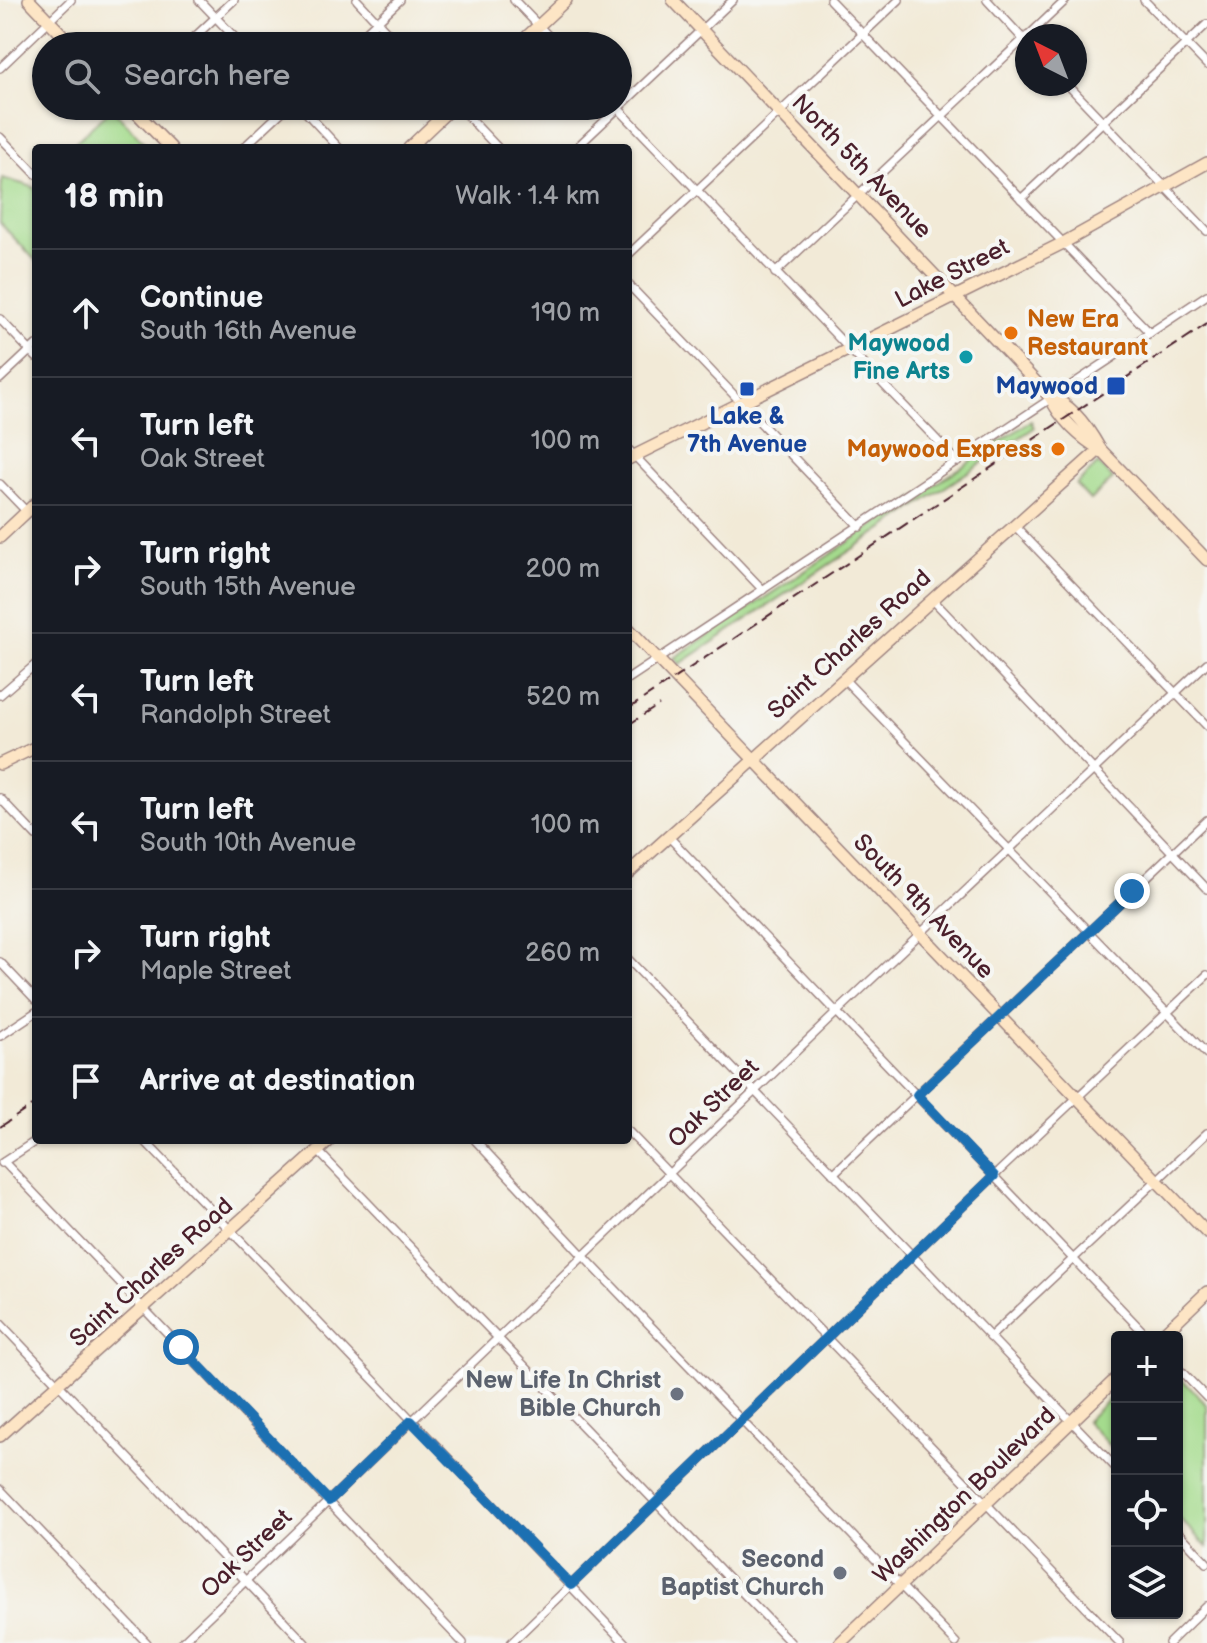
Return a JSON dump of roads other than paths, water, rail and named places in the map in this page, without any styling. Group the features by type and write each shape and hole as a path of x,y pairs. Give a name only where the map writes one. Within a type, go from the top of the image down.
{"main road":[{"path":"29,0 60,32"},
{"path":"531,32 566,0"},
{"name":"North 5th Avenue","path":"673,0 1051,398 1061,401 1068,415 1092,435 1100,449 1207,560"},
{"path":"144,120 167,144"},
{"path":"413,144 440,120"},
{"name":"Lake Street","path":"632,454 1063,243 1207,163"},
{"name":"Saint Charles Road","path":"632,869 1100,449"},
{"path":"0,537 32,507"},
{"name":"South 9th Avenue","path":"632,632 1207,1233"},
{"path":"0,764 32,749"},
{"name":"Saint Charles Road","path":"0,1436 326,1144"},
{"path":"1166,1331 1207,1292"},
{"name":"Washington Boulevard","path":"840,1643 1111,1384"}],"street":[{"path":"38,32 71,0"},
{"path":"199,0 230,32"},
{"path":"200,32 234,0"},
{"path":"357,0 387,32"},
{"path":"366,32 400,0"},
{"path":"514,0 545,32"},
{"path":"632,93 733,0"},
{"path":"830,0 1150,333"},
{"path":"632,251 899,0"},
{"path":"987,0 1015,27"},
{"path":"1041,24 1066,0"},
{"path":"1144,0 1207,65"},
{"path":"1021,199 1207,24"},
{"path":"0,68 32,38"},
{"path":"775,273 1015,48"},
{"path":"1078,96 1207,231"},
{"path":"247,144 273,120"},
{"path":"313,120 335,144"},
{"path":"469,120 494,144"},
{"path":"580,144 604,120"},
{"path":"629,120 958,462"},
{"path":"0,137 32,170"},
{"path":"632,288 860,527"},
{"path":"632,676 1207,295"},
{"path":"0,319 32,349"},
{"path":"0,379 32,353"},
{"path":"632,457 763,590"},
{"path":"0,484 27,512"},
{"path":"1015,526 1207,726"},
{"path":"932,599 1207,889"},
{"name":"Oak Street","path":"181,1643 668,1173 1207,663"},
{"path":"0,695 32,667"},
{"path":"843,678 1207,1054"},
{"path":"0,798 32,832"},
{"path":"833,1174 1207,820"},
{"path":"669,837 1142,1331"},
{"path":"0,962 32,996"},
{"path":"632,963 1111,1463"},
{"path":"511,1643 994,1176 1207,975"},
{"path":"0,1036 32,1015"},
{"path":"990,1337 1207,1133"},
{"path":"632,1135 1120,1643"},
{"path":"32,1143 2,1163 463,1643"},
{"path":"148,1144 625,1643"},
{"path":"479,1144 956,1643"},
{"path":"318,1151 791,1643"},
{"path":"0,1323 305,1643"},
{"path":"1183,1373 1207,1398"},
{"path":"0,1489 147,1643"},
{"path":"1183,1537 1207,1563"},
{"path":"1169,1643 1207,1606"}],"railway":[{"path":"632,706 1207,324"},
{"path":"632,722 659,705"},
{"path":"0,1127 32,1106"}],"place":[{"name":"New Era Restaurant","path":"1011,333"},
{"name":"Maywood Fine Arts","path":"966,357"},
{"name":"Maywood","path":"1116,386"},
{"name":"Lake & 7th Avenue","path":"747,389"},
{"name":"Maywood Express","path":"1058,449"},
{"name":"New Life In Christ Bible Church","path":"677,1394"},
{"name":"Second Baptist Church","path":"840,1573"}]}
